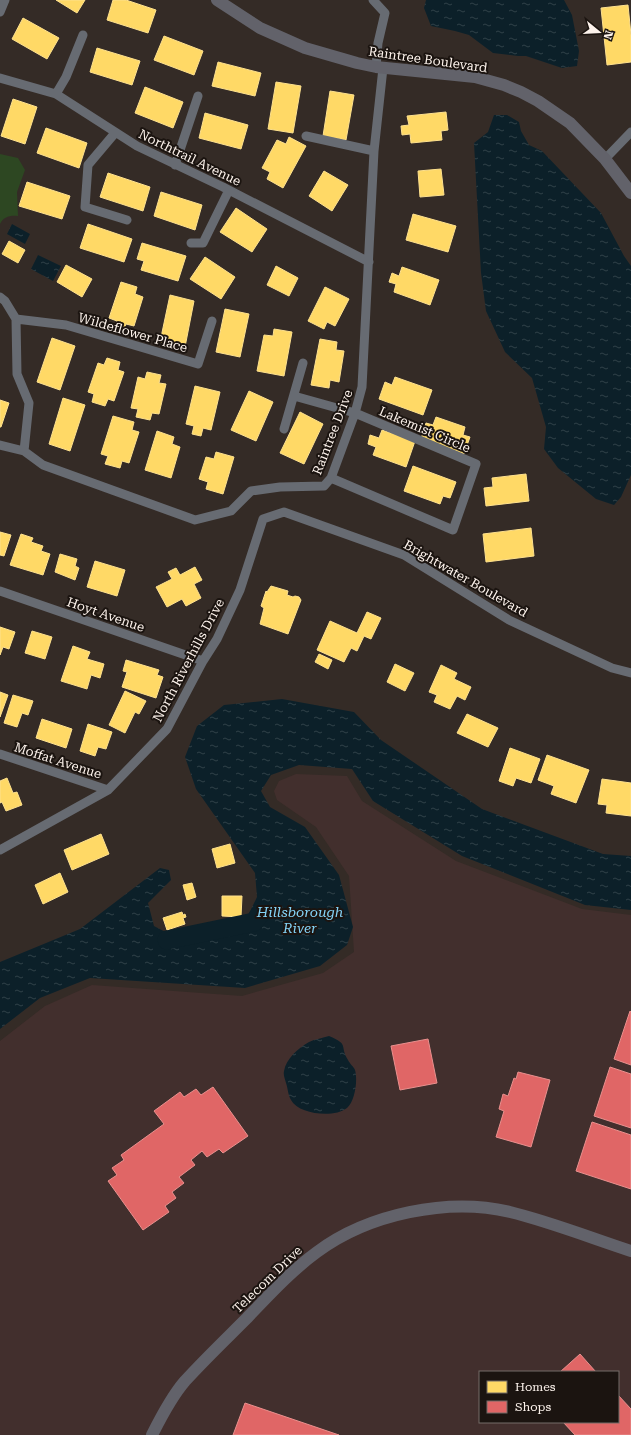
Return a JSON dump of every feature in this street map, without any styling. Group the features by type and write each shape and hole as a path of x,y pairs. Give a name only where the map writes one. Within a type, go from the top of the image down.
{"street":[{"path":"0,12 5,0"},
{"name":"Raintree Boulevard","path":"217,0 260,28 305,48 357,63 380,67 475,77 504,85 521,92 538,101 570,123 605,159 631,193"},
{"name":"Raintree Drive","path":"24,451 43,465 196,520 230,511 252,491 280,487 324,486 331,478 355,413 362,387 374,152 380,67 378,43 385,13 373,0"},
{"path":"56,94 66,77 83,35"},
{"name":"Northtrail Avenue","path":"0,78 56,94 137,146 229,190 369,262"},
{"path":"175,165 198,96"},
{"path":"605,159 631,132"},
{"path":"115,133 88,165 85,207 127,220"},
{"path":"306,136 374,152"},
{"path":"191,244 203,243 229,190"},
{"path":"0,297 5,301 16,319 17,374 29,403 24,451 0,445"},
{"name":"Wildeflower Place","path":"16,319 66,325 198,364 212,321"},
{"path":"284,429 303,363"},
{"path":"294,396 355,413"},
{"name":"Lakemist Circle","path":"331,478 453,530 476,464 355,413"},
{"name":"North Riverhills Drive","path":"0,850 108,790 167,729 203,661 217,639 240,590 263,519 284,512"},
{"name":"Brightwater Boulevard","path":"284,512 404,555 509,620 612,668 631,673"},
{"name":"Hoyt Avenue","path":"0,591 203,661"},
{"name":"Moffat Avenue","path":"0,754 108,790"},
{"name":"Telecom Drive","path":"152,1435 184,1382 294,1270 334,1240 358,1228 392,1216 421,1210 472,1207 509,1212 631,1251"}],"shaded area":[{"path":"296,774 347,776 362,801 456,861 582,909 631,915 631,1435 0,1435 0,1041 45,1006 92,985 242,996 323,973 354,952 349,876 316,827 277,800 274,791 279,781"}],"green space":[{"path":"0,154 18,158 25,170 17,192 18,216 7,217 0,224"}],"water":[{"path":"426,0 564,0 572,15 579,51 577,66 562,68 526,56 493,53 469,35 431,26 424,8"},
{"path":"494,115 507,115 519,122 521,131 529,145 542,151 601,213 631,266 631,475 621,497 614,505 596,499 558,468 544,449 546,427 532,378 505,352 486,311 481,273 474,143 488,132"},
{"path":"12,224 30,234 25,244 7,234"},
{"path":"38,255 61,266 53,281 31,269"},
{"name":"Hillsborough River","path":"282,699 354,712 381,740 482,809 603,854 631,856 631,910 585,905 462,856 373,801 352,769 299,765 271,775 261,791 270,807 305,827 339,875 353,927 347,945 320,966 245,988 90,978 40,998 0,1029 0,962 80,929 160,868 169,870 171,880 148,903 154,926 171,935 239,934 257,897 255,873 196,789 185,757 197,726 224,705"},
{"path":"329,1036 340,1041 345,1055 355,1070 356,1085 354,1096 350,1105 341,1111 326,1114 309,1112 295,1105 291,1100 284,1077 285,1067 293,1054 305,1044"}],"building: Homes":[{"path":"56,0 85,0 77,13"},
{"path":"113,0 126,0 156,10 148,33 107,20"},
{"path":"628,5 631,35 631,62 607,65 601,8"},
{"path":"23,18 59,38 47,59 12,39"},
{"path":"164,36 203,51 194,75 154,60"},
{"path":"97,48 140,61 132,85 90,72"},
{"path":"218,62 261,73 255,96 212,86"},
{"path":"276,82 301,86 293,133 268,129"},
{"path":"145,87 183,102 173,128 135,113"},
{"path":"330,91 354,95 346,140 323,136"},
{"path":"13,99 37,107 25,144 1,136"},
{"path":"446,112 448,130 441,131 442,140 411,143 410,134 402,135 401,126 409,125 407,116"},
{"path":"205,113 248,125 241,149 199,138"},
{"path":"46,128 87,143 79,168 37,153"},
{"path":"289,137 306,146 283,188 267,179 270,172 262,168 277,140 286,144"},
{"path":"441,169 444,195 420,197 418,171"},
{"path":"324,171 348,185 332,211 309,196"},
{"path":"108,173 150,187 143,211 100,197"},
{"path":"27,182 70,196 62,219 19,206"},
{"path":"161,192 202,205 195,230 154,216"},
{"path":"236,208 267,229 252,252 220,232"},
{"path":"413,214 456,226 448,252 406,240"},
{"path":"88,224 132,239 124,262 80,248"},
{"path":"9,241 25,250 18,263 2,254"},
{"path":"142,243 186,256 178,281 141,270 144,261 137,259"},
{"path":"205,257 235,277 221,299 190,279"},
{"path":"66,265 92,279 82,297 57,282"},
{"path":"276,266 298,278 289,296 267,285"},
{"path":"402,267 439,280 430,305 394,292 396,284 389,282 392,273 399,276"},
{"path":"121,282 137,287 135,294 143,297 134,326 126,324 123,331 115,328 117,321 109,318"},
{"path":"325,287 349,299 335,326 327,322 324,329 308,321"},
{"path":"170,295 194,301 185,347 160,342"},
{"path":"225,309 249,314 240,357 216,352"},
{"path":"274,329 292,332 284,376 257,371 264,335 273,336"},
{"path":"52,338 75,346 60,390 37,382"},
{"path":"320,339 337,342 336,350 344,351 339,382 330,380 329,388 311,385"},
{"path":"107,358 120,362 118,370 124,372 114,401 108,399 105,406 92,402 94,394 88,392 98,363 104,365"},
{"path":"147,372 161,375 159,383 166,384 159,414 152,413 150,420 136,417 138,409 131,408 138,377 145,379"},
{"path":"395,377 432,390 423,415 379,399 385,382 392,385"},
{"path":"195,386 220,392 211,430 203,428 201,436 192,434 194,426 186,424"},
{"path":"249,391 273,402 256,441 231,430"},
{"path":"63,398 85,405 70,451 49,444"},
{"path":"0,400 9,403 1,427 0,427"},
{"path":"300,412 323,424 304,464 280,453"},
{"path":"113,416 134,422 132,430 139,432 129,463 122,461 120,468 105,464 108,456 101,454"},
{"path":"436,417 465,427 463,435 470,437 464,454 421,439 426,423 433,425"},
{"path":"382,430 415,441 406,467 373,455 376,447 368,444 370,435 379,438"},
{"path":"157,431 174,437 172,444 180,447 171,478 145,470"},
{"path":"216,452 234,457 223,494 206,489 208,482 199,479 206,457 214,459"},
{"path":"413,466 456,482 450,498 443,496 440,504 404,491"},
{"path":"526,474 529,501 486,506 484,488 493,487 492,478"},
{"path":"531,528 534,556 486,562 483,534"},
{"path":"0,532 11,535 4,556 0,555"},
{"path":"21,534 33,538 31,542 43,546 41,551 50,554 43,575 10,565"},
{"path":"60,554 77,559 75,566 79,568 75,580 55,572"},
{"path":"95,561 125,570 117,596 87,587"},
{"path":"195,567 202,580 194,584 201,598 186,606 182,599 167,607 156,587 172,579 168,572 176,568 180,575"},
{"path":"271,586 288,591 287,595 299,597 301,600 288,634 260,624 264,608 261,606 266,591 267,592"},
{"path":"367,612 381,618 371,639 364,636 357,651 351,648 344,662 317,650 330,621 357,633"},
{"path":"0,627 15,632 9,649 3,647 0,655"},
{"path":"32,631 52,637 45,659 25,653"},
{"path":"73,646 90,652 87,659 104,664 100,678 91,675 87,689 61,681"},
{"path":"319,654 332,660 328,669 315,662"},
{"path":"126,660 159,670 157,675 163,677 156,698 122,687 127,672 123,671"},
{"path":"395,664 414,673 405,691 387,682"},
{"path":"441,665 457,673 454,679 471,687 465,700 457,696 450,709 434,702 437,695 429,692"},
{"path":"125,691 146,701 139,714 135,712 125,733 109,725"},
{"path":"0,692 8,695 0,717"},
{"path":"13,695 33,701 28,715 22,713 17,727 4,723"},
{"path":"467,714 498,728 488,747 457,733"},
{"path":"42,719 72,729 66,748 36,738"},
{"path":"88,724 112,732 106,749 98,747 95,756 80,751"},
{"path":"510,748 540,759 531,783 516,778 513,786 499,781"},
{"path":"547,755 589,770 576,803 551,794 554,786 538,780"},
{"path":"7,778 13,793 17,792 22,805 6,811 2,802 0,803 0,781"},
{"path":"602,779 631,783 631,816 606,813 607,805 598,804"},
{"path":"101,834 109,854 72,870 64,850"},
{"path":"230,844 235,863 217,868 212,849"},
{"path":"60,873 68,892 43,904 35,885"},
{"path":"192,883 196,897 187,900 183,885"},
{"path":"222,896 242,896 241,917 222,916"},
{"path":"182,912 186,917 183,918 185,924 167,930 163,918"}],"building: Shops":[{"path":"630,1011 631,1012 631,1065 614,1059"},
{"path":"428,1039 437,1083 400,1090 391,1046"},
{"path":"610,1067 631,1074 631,1128 594,1116"},
{"path":"518,1072 550,1080 531,1147 496,1137 504,1111 499,1109 503,1094 508,1096 514,1078 516,1079"},
{"path":"213,1087 248,1136 223,1153 219,1149 207,1157 202,1151 191,1160 195,1165 179,1177 184,1183 172,1192 176,1198 165,1206 169,1212 143,1230 108,1181 117,1175 112,1168 124,1160 121,1155 164,1124 154,1111 180,1092 184,1097 196,1089 201,1095"},
{"path":"592,1122 631,1135 631,1189 576,1171"},
{"path":"580,1354 595,1371 561,1371"},
{"path":"619,1396 631,1409 631,1435 575,1435 564,1423 619,1423"},
{"path":"245,1403 339,1435 233,1435"}],"waterway":[{"name":"Hillsborough River","path":"167,940 254,922 262,911"}]}
